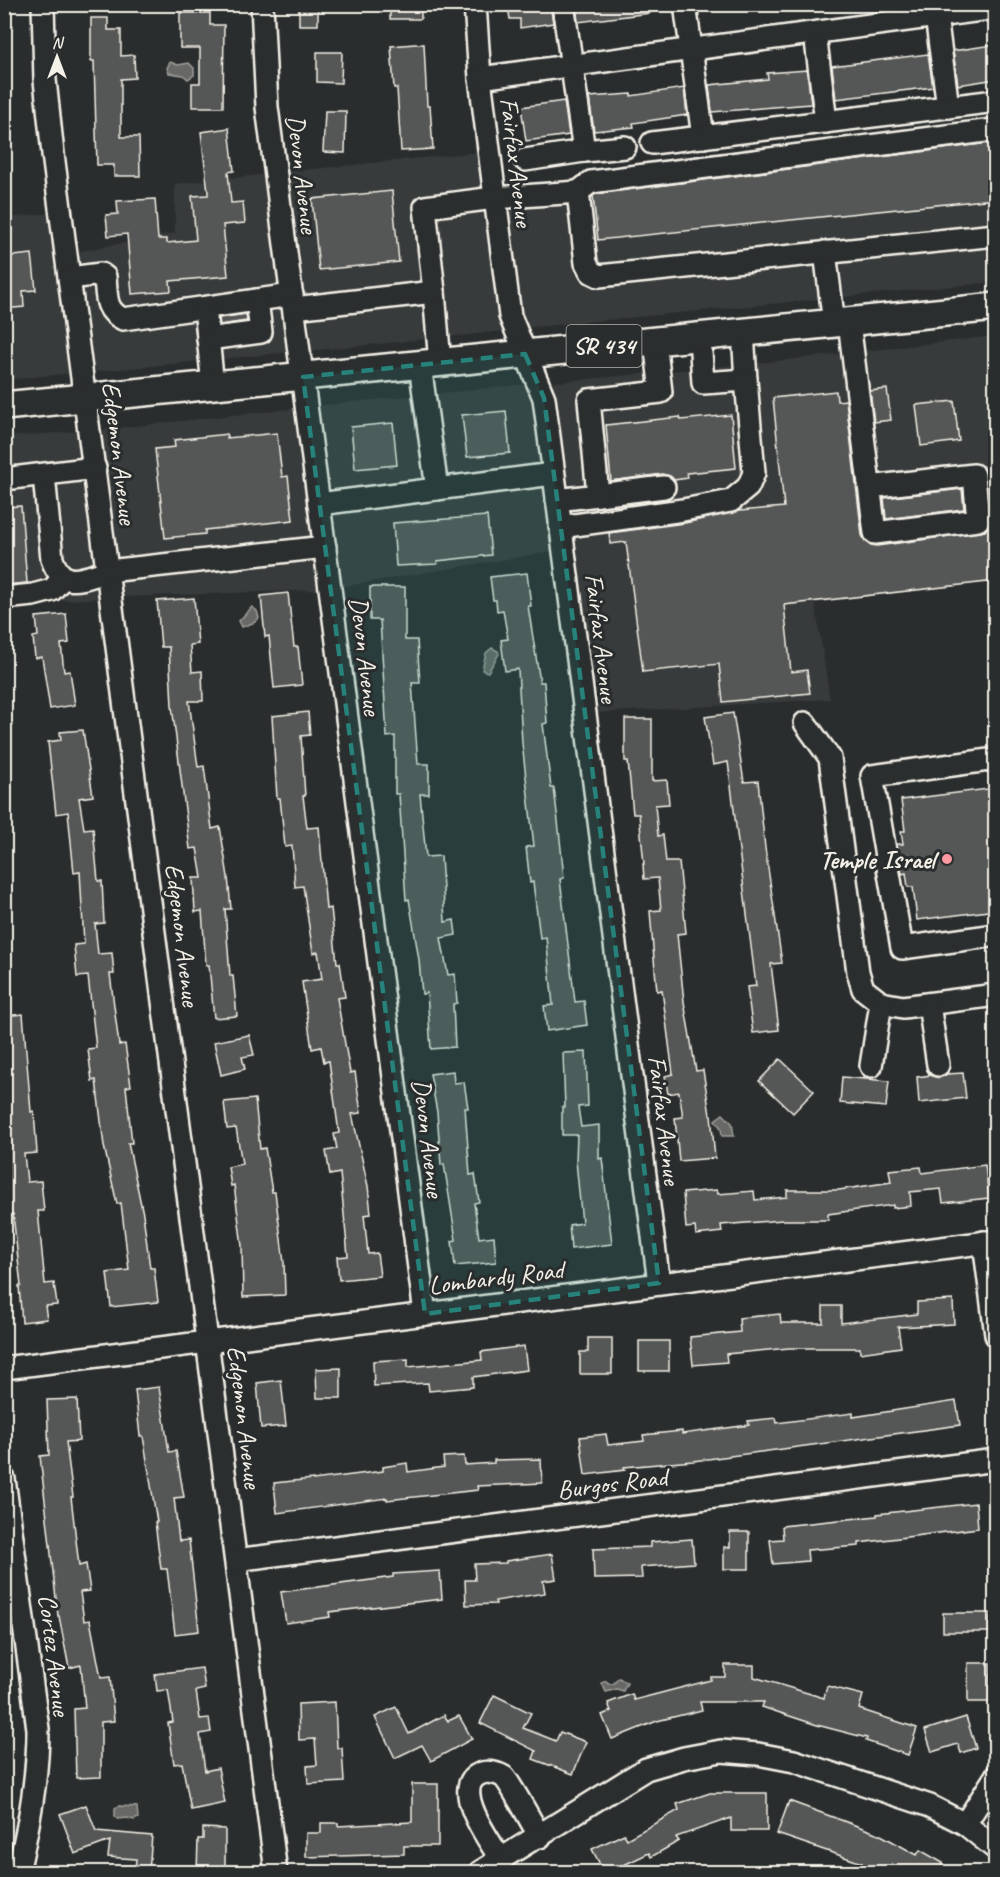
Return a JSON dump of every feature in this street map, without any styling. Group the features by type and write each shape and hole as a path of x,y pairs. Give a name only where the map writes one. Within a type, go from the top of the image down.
{"main road":[{"name":"SR 434","path":"4,406 996,308"}],"street":[{"name":"Edgemon Avenue","path":"43,4 45,80 276,1872"},
{"name":"Devon Avenue","path":"262,4 267,107 425,1314"},
{"name":"Fairfax Avenue","path":"475,4 480,78 510,316 543,398 554,474 659,1283"},
{"path":"563,4 584,151"},
{"path":"685,4 703,137"},
{"path":"480,78 996,8"},
{"path":"936,16 948,106"},
{"path":"815,33 826,122"},
{"path":"652,143 996,101"},
{"path":"437,489 430,364 434,292 425,207 494,198 578,192 591,182 993,130 996,132"},
{"path":"525,160 625,147"},
{"path":"578,192 586,263 591,272 599,276 996,235"},
{"path":"825,252 841,323 875,533 978,520 974,474 869,487"},
{"path":"70,278 101,274 105,277 109,308 114,315 123,319 257,300 293,302 434,292"},
{"path":"208,339 261,332 257,300"},
{"path":"205,308 213,386"},
{"path":"560,528 731,501 748,487 754,473 743,332"},
{"path":"700,337 703,384 746,380"},
{"path":"598,495 588,400 662,392 655,341"},
{"path":"4,479 95,468"},
{"path":"44,474 52,559 56,570 63,578 74,580 108,571 325,547"},
{"path":"319,504 554,474"},
{"path":"557,500 664,487"},
{"path":"4,598 33,595 52,590 63,578"},
{"path":"804,723 830,758 858,972 863,989 881,1003 903,1007 996,995"},
{"path":"996,759 872,776 902,948 996,935"},
{"path":"871,1066 881,1003"},
{"path":"929,1004 938,1065"},
{"path":"990,1242 996,1335"},
{"name":"Lombardy Road","path":"4,1368 990,1242"},
{"name":"Burgos Road","path":"236,1560 996,1460"},
{"name":"Cortez Avenue","path":"4,1479 38,1729 38,1761 32,1811 18,1872"},
{"path":"540,1837 505,1778 494,1772 482,1773 473,1779 468,1788 469,1803 488,1869 540,1837 646,1769 684,1758 721,1751 758,1754 794,1761 930,1806 964,1824 996,1850"},
{"path":"964,1824 996,1776"}],"highlighted area":[{"path":"525,354 544,398 659,1283 425,1314 303,377"}],"shaded area":[{"path":"170,62 178,65 189,63 194,68 194,75 188,79 183,75 169,73 167,68"},
{"path":"995,118 995,282 524,328 518,313 502,193"},
{"path":"480,152 506,331 308,351 284,172"},
{"path":"267,174 291,352 91,372 75,252 175,233 175,184"},
{"path":"53,213 74,373 5,380 4,218"},
{"path":"995,336 995,581 815,603 830,699 598,713 546,383 777,361"},
{"path":"528,384 535,401 555,551 339,587 315,406"},
{"path":"298,408 322,590 121,597 99,430"},
{"path":"82,431 103,598 5,604 5,437"},
{"path":"252,607 257,611 259,618 242,627 239,621"},
{"path":"492,648 499,654 488,672 482,670 486,653"},
{"path":"723,1114 732,1123 734,1136 722,1136 721,1128 715,1120"},
{"path":"619,1678 627,1683 623,1691 617,1689 606,1692 602,1683 606,1681 608,1684 613,1684"},
{"path":"119,1806 137,1807 138,1818 134,1820 117,1819 115,1808"}],"building":[{"path":"299,4 318,4 318,25 299,25"},
{"path":"390,4 421,4 421,19 390,19"},
{"path":"550,4 553,23 520,28 520,19 510,19 508,6"},
{"path":"576,4 649,4 650,13 578,22"},
{"path":"180,13 210,13 210,25 224,25 223,107 192,107 192,83 200,83 200,48 180,48"},
{"path":"91,18 108,18 108,30 121,30 121,56 134,55 135,78 121,79 121,137 139,137 140,176 114,176 114,165 97,165"},
{"path":"424,44 427,106 430,106 433,149 401,151 397,88 394,88 391,46"},
{"path":"992,45 996,79 958,85 953,51"},
{"path":"317,52 342,52 341,83 317,82"},
{"path":"928,54 933,87 836,99 832,66"},
{"path":"807,70 811,104 712,112 709,85 768,79 767,73"},
{"path":"684,88 687,115 633,123 634,127 594,131 589,97 631,94 631,96"},
{"path":"564,101 569,135 526,141 521,107"},
{"path":"325,111 346,111 345,153 323,152"},
{"path":"229,128 234,171 228,172 231,203 243,202 245,223 223,225 228,276 170,281 171,291 132,294 127,234 108,236 106,215 118,214 117,201 155,199 158,239 167,239 167,243 196,240 192,196 208,195 201,132"},
{"path":"989,143 994,199 598,240 593,196 596,194"},
{"path":"392,191 399,262 319,270 312,199"},
{"path":"32,254 36,290 23,291 24,307 4,309 4,257"},
{"path":"246,314 247,321 220,325 219,318"},
{"path":"887,389 891,420 874,422 870,391"},
{"path":"836,391 837,401 846,400 862,535 865,541 877,546 985,531 991,519 988,483 996,482 996,581 784,605 791,672 807,670 810,693 723,702 719,664 643,672 626,542 610,544 609,533 685,523 739,511 784,507 773,398"},
{"path":"954,401 959,441 921,446 916,405"},
{"path":"506,411 510,453 467,457 462,415"},
{"path":"731,415 736,468 687,473 688,478 674,480 662,474 611,481 606,425 680,417 681,420"},
{"path":"393,423 397,465 355,469 351,427"},
{"path":"277,433 282,477 288,476 293,520 205,530 205,534 165,538 155,449 175,447 174,440 227,434 227,438"},
{"path":"962,489 964,509 886,519 884,498"},
{"path":"21,506 27,583 4,585 4,507"},
{"path":"487,516 491,555 437,561 437,564 396,566 393,523"},
{"path":"527,573 531,606 528,606 540,682 544,682 547,723 543,724 559,830 564,878 560,879 575,1002 584,1001 587,1025 547,1031 544,1006 553,1005 546,937 540,938 526,847 534,846 522,743 518,669 505,671 501,640 508,639 503,610 497,611 496,600 493,600 490,577"},
{"path":"370,587 405,587 405,640 417,640 420,683 412,683 418,764 429,764 429,794 420,794 426,857 441,856 445,922 454,920 456,935 441,938 448,975 455,974 457,1003 453,1004 455,1047 431,1049 427,993 422,994 409,899 406,900 399,794 395,794 395,736 387,737 380,620 370,620"},
{"path":"288,593 294,647 298,647 302,685 274,688 269,636 265,637 261,596"},
{"path":"194,598 198,644 190,645 192,672 202,671 203,701 189,701 198,767 204,766 212,829 220,827 228,877 231,909 225,909 230,976 233,976 237,1016 214,1018 209,965 206,965 202,911 195,912 193,878 202,878 197,848 190,849 172,706 169,647 161,647 157,601"},
{"path":"66,614 69,643 61,644 64,672 70,671 75,705 50,709 42,657 35,658 33,637 38,636 36,617"},
{"path":"308,712 310,735 301,736 305,796 303,796 307,828 319,827 326,909 331,908 337,963 340,963 345,997 337,998 350,1073 355,1072 361,1113 352,1114 368,1186 371,1214 364,1215 368,1254 377,1253 380,1276 339,1280 337,1257 348,1256 340,1173 330,1175 326,1151 337,1149 334,1134 339,1133 329,1061 324,1062 321,1047 312,1049 302,982 322,979 318,952 313,953 303,886 295,887 292,846 285,847 280,798 277,798 272,716"},
{"path":"733,713 744,782 758,781 765,848 782,963 771,964 779,1030 753,1033 747,987 756,986 728,762 713,765 705,717"},
{"path":"625,719 652,719 652,781 667,780 669,804 655,805 658,836 663,835 666,862 679,862 686,933 677,934 684,1002 696,1071 703,1070 711,1115 715,1158 679,1161 675,1118 683,1117 679,1092 668,1094 665,1076 673,1074 662,990 657,991 650,911 661,910 658,878 644,879 639,814 633,814 628,761 625,761"},
{"path":"83,730 93,796 79,798 84,829 93,828 98,881 102,881 104,923 95,924 98,954 112,953 114,974 110,974 119,1045 125,1044 131,1086 126,1087 132,1143 128,1143 143,1214 150,1268 154,1268 158,1302 111,1307 107,1273 129,1270 121,1203 117,1204 104,1146 96,1080 92,1081 88,1049 96,1048 88,976 77,977 74,945 84,944 80,872 74,873 68,812 56,814 48,742 61,740 60,732"},
{"name":"Temple Israel","path":"996,788 996,910 917,920 913,887 908,887 906,873 902,874 897,844 903,844 901,831 905,831 901,800"},
{"path":"23,1014 31,1112 34,1111 37,1153 24,1154 27,1182 41,1181 44,1211 38,1211 45,1284 54,1283 57,1305 45,1306 47,1319 22,1322 19,1286 21,1286 13,1214 10,1214 4,1170 4,1145 11,1145 4,1082 4,1016"},
{"path":"249,1035 254,1055 242,1057 245,1069 221,1075 214,1042"},
{"path":"586,1052 588,1106 578,1107 581,1127 599,1125 599,1159 602,1158 612,1244 571,1249 569,1225 582,1223 576,1161 577,1135 562,1135 562,1107 565,1107 563,1053"},
{"path":"780,1059 814,1091 793,1113 759,1081"},
{"path":"453,1071 454,1083 464,1082 468,1108 465,1108 470,1175 475,1174 479,1202 474,1203 479,1238 494,1236 496,1262 455,1266 452,1241 456,1240 444,1164 441,1165 437,1112 430,1074"},
{"path":"963,1073 966,1098 919,1103 917,1077 931,1075 939,1078 947,1074"},
{"path":"842,1077 889,1081 886,1107 840,1103"},
{"path":"255,1099 260,1149 265,1148 272,1192 275,1192 284,1263 285,1295 243,1297 242,1246 234,1185 231,1186 228,1167 242,1164 236,1128 227,1129 224,1102"},
{"path":"985,1165 989,1198 943,1203 941,1189 910,1192 911,1206 893,1208 893,1205 828,1214 828,1220 783,1220 721,1225 722,1232 696,1235 695,1227 686,1228 683,1193 717,1190 718,1194 754,1191 755,1200 787,1197 787,1190 839,1190 891,1182 889,1170 921,1167 922,1173"},
{"path":"953,1300 954,1324 898,1327 901,1347 860,1353 860,1348 789,1348 726,1354 727,1362 693,1365 690,1337 740,1332 739,1318 780,1314 781,1323 823,1323 823,1306 841,1306 841,1323 917,1314 917,1302"},
{"path":"588,1338 612,1338 612,1374 580,1374 580,1352 588,1352"},
{"path":"639,1341 669,1341 669,1371 639,1371"},
{"path":"524,1346 527,1370 473,1377 473,1387 429,1391 428,1383 374,1386 373,1361 408,1359 408,1367 482,1360 481,1352"},
{"path":"341,1368 341,1398 317,1398 316,1369"},
{"path":"281,1380 286,1426 261,1428 257,1383"},
{"path":"159,1387 169,1452 176,1451 184,1497 174,1498 179,1541 189,1540 199,1631 175,1634 167,1569 161,1569 155,1522 157,1522 143,1436 140,1436 135,1390"},
{"path":"77,1399 79,1441 66,1442 79,1566 86,1564 90,1591 80,1592 84,1621 90,1620 101,1678 110,1677 114,1721 101,1722 101,1777 76,1778 74,1709 85,1708 81,1665 69,1668 58,1616 40,1456 49,1455 47,1400"},
{"path":"956,1401 960,1425 693,1461 624,1467 625,1470 585,1475 580,1437 606,1434 608,1445 644,1441 643,1435 682,1431 682,1434 749,1425 748,1421 776,1418 777,1423 853,1413 853,1417"},
{"path":"464,1456 465,1465 494,1463 494,1460 541,1459 542,1483 477,1486 478,1490 387,1500 387,1498 277,1513 274,1483 383,1471 383,1467 407,1463 408,1472 444,1467 443,1457"},
{"path":"976,1503 978,1528 859,1543 859,1546 807,1550 808,1561 773,1564 770,1540 783,1539 782,1526"},
{"path":"730,1532 749,1532 749,1569 724,1569 724,1547 730,1547"},
{"path":"692,1539 694,1563 641,1567 642,1578 594,1579 593,1549 650,1547 650,1542"},
{"path":"552,1554 556,1579 543,1581 545,1593 495,1601 496,1604 466,1605 465,1580 475,1580 474,1564 506,1563 506,1561"},
{"path":"440,1571 442,1599 329,1612 330,1617 286,1623 281,1592 393,1577 393,1574"},
{"path":"943,1613 990,1613 990,1632 943,1632"},
{"path":"968,1663 990,1663 990,1702 968,1702"},
{"path":"725,1665 754,1665 754,1677 824,1698 827,1686 863,1695 859,1709 917,1728 908,1755 866,1741 867,1738 762,1707 764,1702 700,1702 702,1710 657,1721 612,1739 602,1715 611,1711 608,1703 632,1694 634,1700 711,1680 711,1677 725,1677"},
{"path":"202,1668 205,1689 196,1691 200,1719 209,1718 211,1732 200,1734 205,1771 218,1768 225,1803 191,1810 182,1763 174,1764 168,1723 173,1722 168,1690 157,1691 155,1674"},
{"path":"494,1695 531,1713 523,1728 556,1741 560,1732 586,1742 573,1774 533,1759 536,1751 480,1723"},
{"path":"335,1702 337,1748 342,1748 344,1782 308,1784 307,1766 317,1765 315,1739 299,1740 298,1704"},
{"path":"396,1707 409,1734 444,1715 448,1721 459,1716 472,1739 431,1761 422,1745 395,1758 375,1717"},
{"path":"966,1717 976,1748 961,1753 958,1744 932,1752 925,1730"},
{"path":"412,1784 438,1784 438,1846 404,1846 404,1854 306,1857 306,1833 321,1833 321,1823 338,1823 338,1826 412,1822"},
{"path":"710,1793 767,1793 767,1831 731,1831 731,1818 676,1837 679,1841 651,1857 649,1853 609,1872 604,1872 592,1849 624,1834 627,1839 679,1810 677,1804"},
{"path":"789,1801 879,1834 917,1855 920,1850 943,1863 938,1872 869,1872 860,1868 862,1863 777,1834"},
{"path":"86,1805 96,1831 152,1836 149,1871 135,1870 136,1859 108,1857 110,1841 75,1854 60,1814"},
{"path":"203,1828 225,1829 225,1872 197,1872 198,1839 203,1839"}],"place":[{"name":"Temple Israel","path":"947,859"}]}
